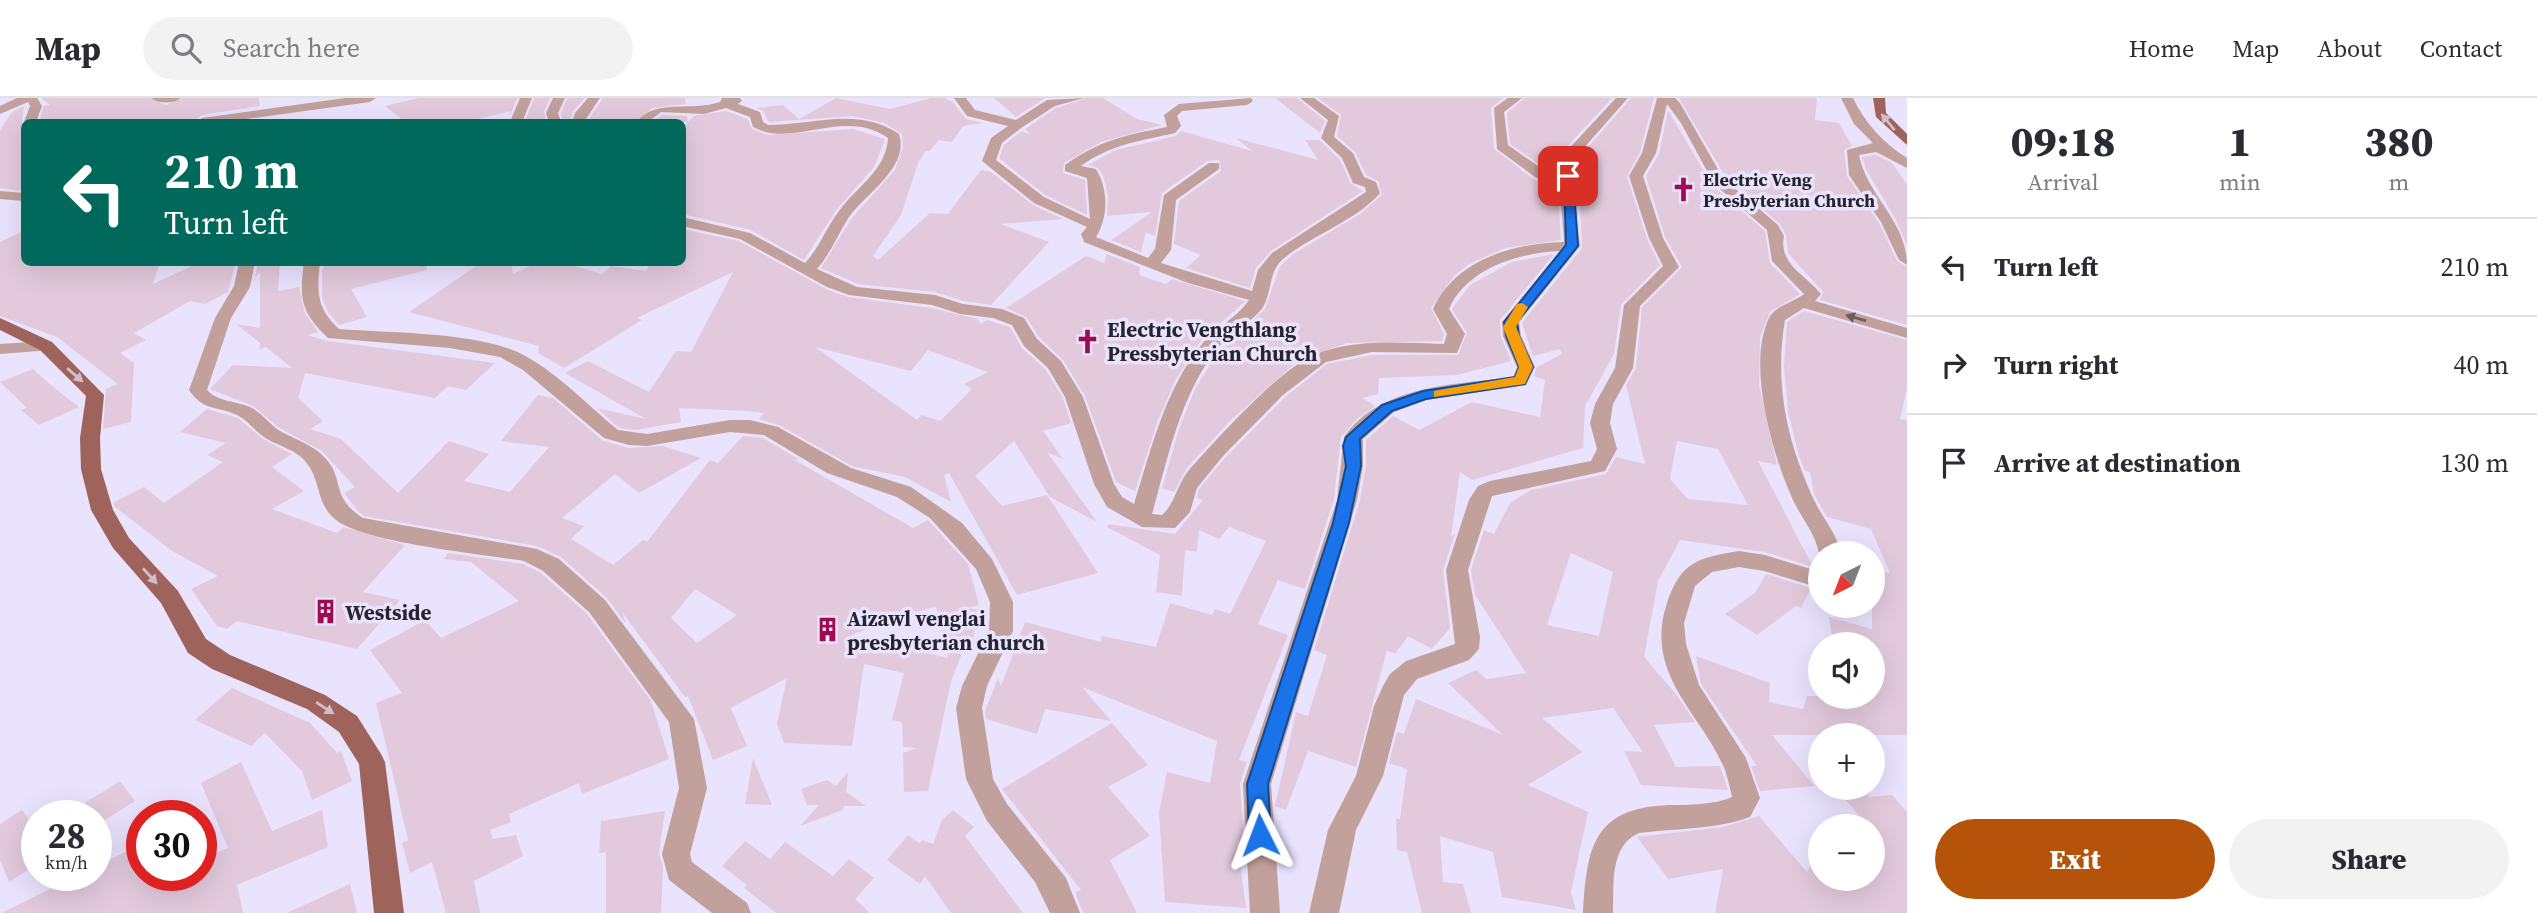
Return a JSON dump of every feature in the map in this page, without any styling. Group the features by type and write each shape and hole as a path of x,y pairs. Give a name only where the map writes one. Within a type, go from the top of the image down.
{"main road":[{"path":"1879,98 1880,114 1907,141"},
{"path":"0,323 46,345 96,395 90,438 91,469 102,510 121,543 170,597 197,646 221,662 316,702 348,724 372,762 389,913"}],"street":[{"path":"0,110 29,98 36,106 31,119"},
{"path":"158,98 175,98"},
{"path":"223,119 370,98"},
{"path":"517,119 526,98"},
{"path":"554,119 552,113 559,98"},
{"path":"579,119 594,98"},
{"path":"644,119 647,114 662,108 699,111 745,98"},
{"path":"960,98 971,113 1004,119 1017,125"},
{"path":"1078,98 1051,103 1017,125 996,141 989,161 1035,200 1066,216 1097,226"},
{"path":"1140,517 1172,412 1207,349 1225,329 1256,305 1266,270 1277,256 1310,237 1373,193 1371,186 1358,180 1348,156 1327,138 1335,119 1306,98"},
{"path":"1516,98 1498,111 1502,146 1540,174 1570,186"},
{"path":"1265,913 1257,784 1341,523 1353,466 1351,446 1354,437 1387,408 1399,403 1423,395 1520,381 1526,367 1512,336 1510,322 1572,246 1570,186 1566,168 1569,157 1622,98"},
{"path":"1324,913 1338,843 1346,819 1369,776 1394,690 1407,673 1425,664 1457,657 1467,649 1468,637 1457,570 1479,500 1485,491 1497,486 1598,466 1604,459 1607,449 1600,423 1604,404 1624,368 1632,305 1671,267 1656,239 1636,176 1649,153 1665,98 1678,107 1714,175 1776,232 1775,255 1812,294 1804,303 1777,319 1770,394 1775,429 1787,464 1805,505 1822,525 1827,541"},
{"path":"1847,98 1858,121 1907,164"},
{"path":"727,101 756,115 757,124 766,129 854,123 881,129 894,137 893,150 882,172 843,215 827,250 808,269"},
{"path":"1247,101 1179,108 1170,115 1175,126 1171,130 1115,141 1095,150 1070,168 1091,172 1098,186 1097,226 1088,234 1089,239 1151,265 1232,292 1260,298"},
{"path":"1887,149 1857,149 1852,153 1853,162 1856,175 1882,211 1907,260"},
{"path":"1151,265 1163,250 1169,198 1214,166"},
{"path":"0,195 21,197"},
{"path":"686,222 746,236 855,292 935,300 960,309 996,313 1018,322 1030,342 1055,365 1074,397 1104,484 1114,502 1140,517 1167,523 1179,512 1187,486 1216,452 1276,391 1320,358 1372,347 1451,349 1456,334 1441,309 1447,294 1464,277 1487,263 1537,247 1572,246"},
{"path":"246,266 243,287 234,296 223,318 198,390 207,401 245,412 272,434 315,458 324,468 331,501 342,514 356,523 391,532 529,554 551,565 575,585 623,640 681,719 693,789 676,854 679,870 736,913"},
{"path":"312,266 308,295 318,319 334,334 450,343 505,354 529,366 611,434 625,441 711,427 754,426 773,432 845,474 907,493 927,506 975,552 992,575 1004,601 998,642 983,670 968,709 976,732 975,761 988,793 1005,823 1056,889 1066,913"},
{"path":"1804,303 1907,333"},
{"path":"0,349 46,345"},
{"path":"1598,913 1597,874 1603,851 1612,835 1642,818 1725,813 1740,808 1746,797 1737,766 1687,688 1674,644 1672,623 1685,582 1705,565 1739,559 1765,563 1808,576"}],"building":[{"path":"41,98 149,98 166,105 183,98 259,98 260,106 202,115 196,119 40,119 44,106 50,105"},
{"path":"419,98 517,98 510,115 510,111 478,119 401,119 385,106"},
{"path":"534,98 550,98 544,112 545,119 526,119"},
{"path":"567,98 585,98 573,111 571,119 562,119 561,113"},
{"path":"603,98 685,98 686,104 652,108 638,119 589,119"},
{"path":"836,98 890,109 931,98 945,98 953,102 966,119 983,123 963,126 952,142 939,140 930,151 926,151 918,163 901,215 873,256 878,260 930,213 948,214 981,170 991,172 1033,205 1063,219 1001,224 1049,242 991,305 964,301 935,292 858,284 821,268 851,219 895,170 903,147 902,134 884,123 852,116 769,122 763,111 756,108 783,105 799,119"},
{"path":"994,98 1045,98 1016,117"},
{"path":"1087,98 1103,98 1137,119 1162,125 1101,142 1064,163 1063,173 1085,180 1087,215 1045,195 999,158 1004,145 1022,131 1031,135 1025,129 1056,108"},
{"path":"1275,98 1297,98 1325,121 1320,133"},
{"path":"1318,98 1503,98 1491,108 1494,149 1533,179 1558,189 1561,240 1505,248 1469,264 1454,276 1431,308 1444,334 1442,341 1347,343 1300,359 1229,422 1187,468 1174,492 1162,488 1179,429 1195,389 1218,352 1265,309 1280,266 1295,253 1360,214 1382,195 1378,181 1366,175 1355,152 1337,136 1341,115"},
{"path":"1525,98 1612,98 1562,152 1559,173 1546,169 1510,144 1507,113"},
{"path":"1631,98 1654,98 1640,152 1627,177 1647,239 1660,265 1621,305 1614,354 1585,406 1583,448 1472,480 1460,472 1451,537 1455,534 1443,570 1450,628 1432,649 1408,636 1395,654 1387,650 1356,767 1308,751 1286,810 1275,806 1296,712 1308,716 1327,655 1314,650 1360,500 1366,466 1366,440 1393,416 1419,430 1472,402 1540,417 1545,380 1534,376 1537,367 1562,354 1560,349 1533,356 1522,323 1582,248 1578,159"},
{"path":"1679,98 1817,98 1815,120 1839,123 1852,146 1844,150 1847,176 1879,223 1897,261 1907,267 1907,325 1820,300 1823,292 1788,253 1786,235 1780,224 1725,176"},
{"path":"24,106 21,119 21,191 0,188 0,130 12,112"},
{"path":"1668,110 1712,185 1765,231 1770,263 1800,294 1770,312 1760,337 1759,385 1777,465 1758,461 1808,557 1808,565 1765,552 1680,540 1658,581 1644,657 1676,694 1695,722 1654,725 1676,767 1720,766 1728,790 1641,785 1624,751 1643,752 1613,708 1542,718 1582,752 1528,785 1588,812 1571,892 1576,910 1502,897 1493,852 1440,836 1443,882 1463,884 1471,913 1422,913 1407,852 1397,850 1396,818 1400,819 1407,769 1389,763 1397,732 1404,734 1416,699 1503,735 1448,683 1476,670 1487,679 1526,673 1475,595 1471,570 1484,530 1494,534 1510,503 1531,490 1606,474 1616,457 1645,464 1626,385 1636,368 1642,307 1682,267 1665,237 1646,176 1659,154","holes":["1677,441 1718,449 1748,505 1688,499 1670,479","1571,553 1613,572 1599,636 1547,625"]},
{"path":"726,111 748,119 752,129 768,135 853,129 885,139 874,167 837,209 804,260 751,230 686,215 686,124 694,116"},
{"path":"662,115 687,116 688,122 686,119 656,119"},
{"path":"1181,131 1252,151 1236,138 1318,160 1305,140 1319,140 1340,160 1351,184 1363,191 1271,251 1256,268 1250,288 1186,268 1201,255 1174,244 1179,201 1221,171 1219,160 1207,161 1162,193 1155,236 1146,232 1141,252 1111,240 1152,212 1107,216 1108,195 1103,176 1098,168 1088,165 1116,150 1176,136"},
{"path":"1876,155 1892,163 1907,185 1907,246 1862,157"},
{"path":"686,230 739,241 826,289 848,297 931,308 978,319 981,324 987,320 1010,327 1022,348 1046,370 1063,398 1071,423 1043,431 1063,459 1047,452 1097,522 1050,497 1014,441 975,476 1002,506 1047,495 1098,573 1017,595 949,473 944,475 951,502 905,477 852,466 779,425 759,419 764,413 679,408 681,422 636,430 619,428 597,408 646,419 565,373 588,361 649,392 676,351 691,352 733,272 637,318 642,320 564,368 538,353 539,346 409,312 476,266 512,266 513,274 530,266 574,266 602,274 611,266 646,271 649,266 686,266","holes":["815,347 911,371 928,350 988,372 964,384 972,389 940,421 921,415 917,420"]},
{"path":"21,232 21,266 159,266 153,284 192,266 235,266 228,292 205,304 190,301 134,333 146,340 120,353 134,363 131,422 103,429 106,389 118,384 57,337 0,316 0,242"},
{"path":"1107,254 1140,267 1139,275 1166,284 1172,279 1245,301 1200,342 1176,379 1158,420 1135,491 1116,482 1085,396 1063,360 1039,337 1026,317 1006,308 1086,256 1104,263"},
{"path":"1554,254 1500,320 1501,337 1511,361 1457,375 1379,378 1378,394 1362,398 1375,406 1358,418 1341,437 1334,499 1305,589 1278,580 1258,624 1288,635 1239,760 1247,762 1240,784 1244,843 1237,842 1246,908 1165,902 1159,813 1167,772 1210,783 1217,741 1082,687 1111,721 1045,709 1037,734 986,719 985,711 998,678 1001,686 1025,622 1101,642 1102,636 1156,647 1170,603 1212,615 1215,609 1230,614 1266,541 1229,527 1219,539 1199,530 1197,552 1185,550 1182,596 1156,592 1160,555 1107,527 1108,524 1175,534 1203,500 1197,498 1199,489 1225,458 1285,397 1327,364 1372,355 1458,355 1467,333 1452,309 1470,285 1512,262"},
{"path":"257,266 280,266 278,291 299,287 305,313 318,332 307,335 328,341 495,363 466,390 448,386 435,398 305,373 298,398 323,421 310,429 341,439 398,493 449,441 489,454 464,481 510,492 549,447 501,441 538,395 553,398 603,441 629,448 663,446 701,458 639,493 615,474 562,518 584,526 571,539 613,565 643,540 647,542 710,460 718,463 743,436 763,438 800,460 793,459 913,528 928,520 968,564 979,605 968,608 979,610 970,654 962,653 951,681 928,791 904,792 903,753 917,748 903,747 902,722 892,720 904,673 864,664 852,746 784,743 777,724 787,678 731,708 747,746 713,760 688,696 685,697 622,612 626,624 607,598 561,557 537,546 364,516 344,493 355,487 322,451 278,427 253,406 210,389 233,365 292,368 266,347 260,349 260,343 236,324 260,328 260,273 255,277","holes":["695,589 737,615 697,643 671,618","936,606 948,658 851,635"]},
{"path":"325,266 426,266 427,270 351,289 367,317 339,325 328,312 322,298 322,271"},
{"path":"1804,311 1907,340 1907,389 1900,419 1907,421 1907,735 1885,735 1885,723 1808,723 1808,735 1772,735 1808,779 1808,787 1760,791 1751,766 1757,766 1701,684 1696,656 1770,683 1769,702 1803,709 1808,696 1808,709 1885,709 1885,632 1831,632 1829,618 1872,629 1872,618 1885,618 1885,572 1890,573 1885,561 1885,541 1876,541 1871,529 1827,517 1814,494 1810,472 1805,471 1799,456 1788,412 1784,367 1787,322"},
{"path":"33,369 79,407 39,425 21,410 27,408 0,382"},
{"path":"207,409 238,418 263,439 292,454 272,467 304,491 272,509 337,533 343,527 405,545 363,592 400,600 357,649 237,621 227,629 217,626 191,589 218,576 172,551 114,506 114,502 144,487 164,503 223,462 207,455 226,443 180,432"},
{"path":"448,553 523,564 541,573 587,614 651,701 669,759 582,794 579,783 509,814 511,822 490,830 493,839 516,835 523,856 474,881 480,913 446,913 432,862 410,873 402,843 408,840 376,703 402,693 370,650 425,620 441,638 519,601 471,562 444,559"},
{"path":"1766,574 1808,587 1808,594 1801,608 1796,606 1757,635 1725,614 1755,593"},
{"path":"232,688 310,723 337,753 341,751 352,781 312,800 302,771 265,733 251,746 195,720"},
{"path":"1112,723 1148,765 1108,787 1150,836 1110,860 1137,913 1083,913 1075,892 1081,890 1002,789"},
{"path":"753,758 772,805 745,804"},
{"path":"241,762 272,831 322,810 328,847 237,885 243,913 1,913 46,891 112,891 112,858 126,852 126,891 217,891 217,852 228,848 217,822 217,800 208,800 201,783"},
{"path":"848,772 846,792 866,806 844,806 843,810 800,826 819,805 807,805 801,789 827,780 836,786"},
{"path":"120,781 134,800 126,800 126,807 112,816 112,800 90,800"},
{"path":"1892,795 1907,812 1907,913 1715,913 1723,869 1668,879 1637,837 1723,827 1759,816 1808,870 1808,891 1885,891 1885,814 1858,814 1846,800 1885,800 1885,796"},
{"path":"953,810 974,827 965,836 1023,913 951,913 925,876 920,884 887,860 908,835 919,843 922,840 933,844 942,820"},
{"path":"21,811 21,874 9,882 0,860 0,824"},
{"path":"665,811 659,853 663,867 661,913 606,913 606,852 599,853 601,821"},
{"path":"745,841 770,859 785,842 833,876 849,859 874,878 855,899 870,913 776,913 744,888 747,885 722,866"},
{"path":"350,884 357,913 287,913"}],"slow traffic":[{"path":"1439,394 1520,381 1526,367 1512,336 1510,322 1522,307"}],"place":[{"name":"Electric Veng Presbyterian Church","path":"1683,189"},
{"name":"Electric Vengthlang Pressbyterian Church","path":"1087,341"},
{"name":"Westside","path":"325,612"},
{"name":"Aizawl venglai presbyterian church","path":"827,630"}],"route":[{"path":"1260,835 1257,784 1341,523 1353,466 1351,446 1354,437 1370,420 1387,408 1423,395 1452,393 1520,381 1526,367 1512,336 1510,322 1572,246 1568,176"}]}
